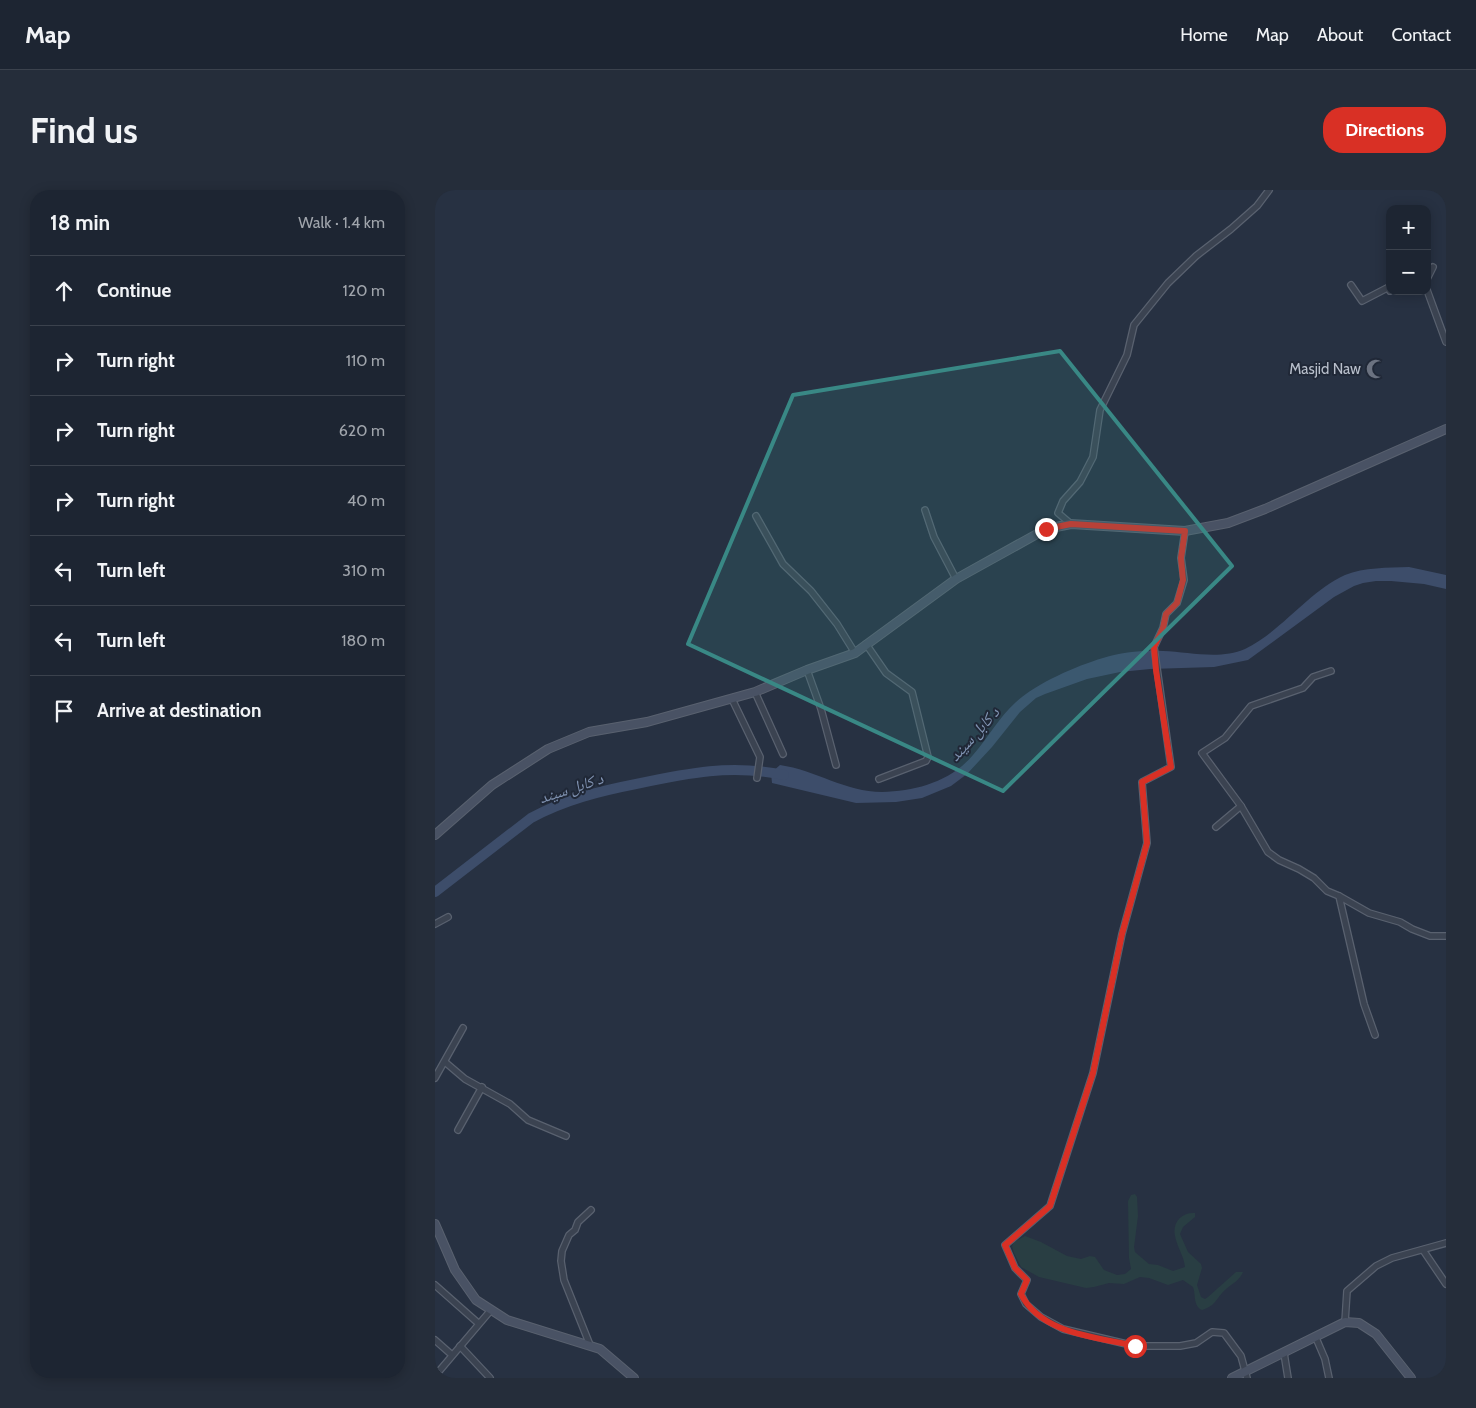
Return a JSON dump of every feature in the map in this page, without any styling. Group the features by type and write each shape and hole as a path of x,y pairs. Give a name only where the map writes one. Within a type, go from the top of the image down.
{"main road":[{"path":"435,835 492,784 548,749 589,732 647,722 755,692 855,652 956,579 1046,529 1071,524 1185,531 1228,522 1265,509 1446,429"},
{"path":"435,1224 455,1270 476,1300 507,1320 600,1349 634,1378"},
{"path":"1232,1378 1247,1375 1284,1353 1345,1322 1359,1323 1376,1334 1411,1378"}],"street":[{"path":"1071,524 1058,513 1063,501 1080,482 1093,456 1100,410 1127,355 1134,325 1168,283 1196,256 1257,206 1269,190"},
{"path":"1431,271 1433,267"},
{"path":"1351,285 1362,301 1386,289"},
{"path":"1429,295 1446,342"},
{"path":"925,510 934,537 956,579"},
{"path":"756,516 783,564 811,591 837,624 855,652"},
{"path":"1185,531 1181,558 1183,580 1177,603 1166,614 1163,628 1154,647 1171,767 1142,782 1147,843 1122,934 1093,1073 1050,1206 1005,1245 1015,1268 1027,1280 1021,1294 1026,1304 1041,1317 1063,1329 1135,1346 1180,1346 1196,1343 1211,1332 1224,1334 1241,1356 1247,1375"},
{"path":"866,644 886,673 912,692 928,757 926,761 879,780"},
{"path":"807,670 821,709 836,765"},
{"path":"1331,671 1313,678 1303,688 1251,706 1225,738 1201,753 1241,806 1268,852 1279,860 1314,878 1327,891 1369,913 1400,922 1430,936 1446,936"},
{"path":"755,692 783,754"},
{"path":"732,699 760,757 757,778"},
{"path":"1216,827 1241,806"},
{"path":"1339,896 1364,1004 1375,1035"},
{"path":"435,924 448,917"},
{"path":"435,1078 463,1028"},
{"path":"445,1062 465,1078 510,1104 528,1120 566,1136"},
{"path":"458,1130 482,1088"},
{"path":"589,1345 564,1280 561,1261 562,1251 569,1235 575,1230 578,1222 591,1210"},
{"path":"1345,1322 1347,1291 1376,1266 1392,1258 1446,1243"},
{"path":"1423,1250 1446,1284"},
{"path":"435,1285 478,1323"},
{"path":"435,1376 478,1323 491,1310"},
{"path":"1316,1338 1325,1358 1329,1378"},
{"path":"435,1340 453,1355"},
{"path":"460,1346 490,1378"},
{"path":"1284,1353 1288,1378"}],"highlighted area":[{"path":"1060,351 1232,566 1003,791 688,644 793,395"}],"green space":[{"path":"1135,1194 1137,1197 1138,1216 1135,1252 1149,1264 1158,1265 1173,1271 1185,1267 1174,1231 1177,1222 1182,1216 1195,1213 1195,1217 1183,1227 1180,1234 1188,1252 1201,1264 1202,1268 1197,1285 1201,1297 1205,1299 1236,1272 1243,1272 1238,1280 1226,1289 1210,1306 1202,1310 1199,1308 1196,1303 1193,1287 1183,1280 1168,1285 1149,1278 1140,1277 1124,1284 1109,1283 1086,1288 1039,1277 1021,1267 1012,1246 1014,1242 1025,1236 1067,1256 1081,1259 1090,1256 1095,1257 1104,1270 1117,1275 1125,1274 1131,1269 1129,1258 1128,1201 1131,1195"}],"water":[{"path":"1409,567 1446,575 1446,589 1424,584 1391,581 1363,583 1334,597 1248,660 1214,667 1120,672 1087,679 1045,694 1036,698 1020,712 967,774 951,786 922,798 896,802 856,803 772,783 771,773 780,765 806,771 843,785 869,791 907,790 932,783 954,772 964,764 1016,702 1035,688 1069,670 1103,658 1133,652 1163,651 1215,655 1245,649 1271,632 1319,591 1345,575 1368,569"}],"waterway":[{"name":"د کابل سيند","path":"435,892 531,818 569,801 609,790 692,773 746,770 784,775"}],"place":[{"name":"Masjid Naw","path":"1376,369"}],"route":[{"path":"1046,529 1071,524 1185,531 1181,558 1183,580 1177,603 1166,614 1163,628 1154,647 1171,767 1142,782 1147,843 1122,934 1093,1073 1050,1206 1005,1245 1015,1268 1027,1280 1021,1294 1026,1304 1041,1317 1063,1329 1135,1346"}]}
